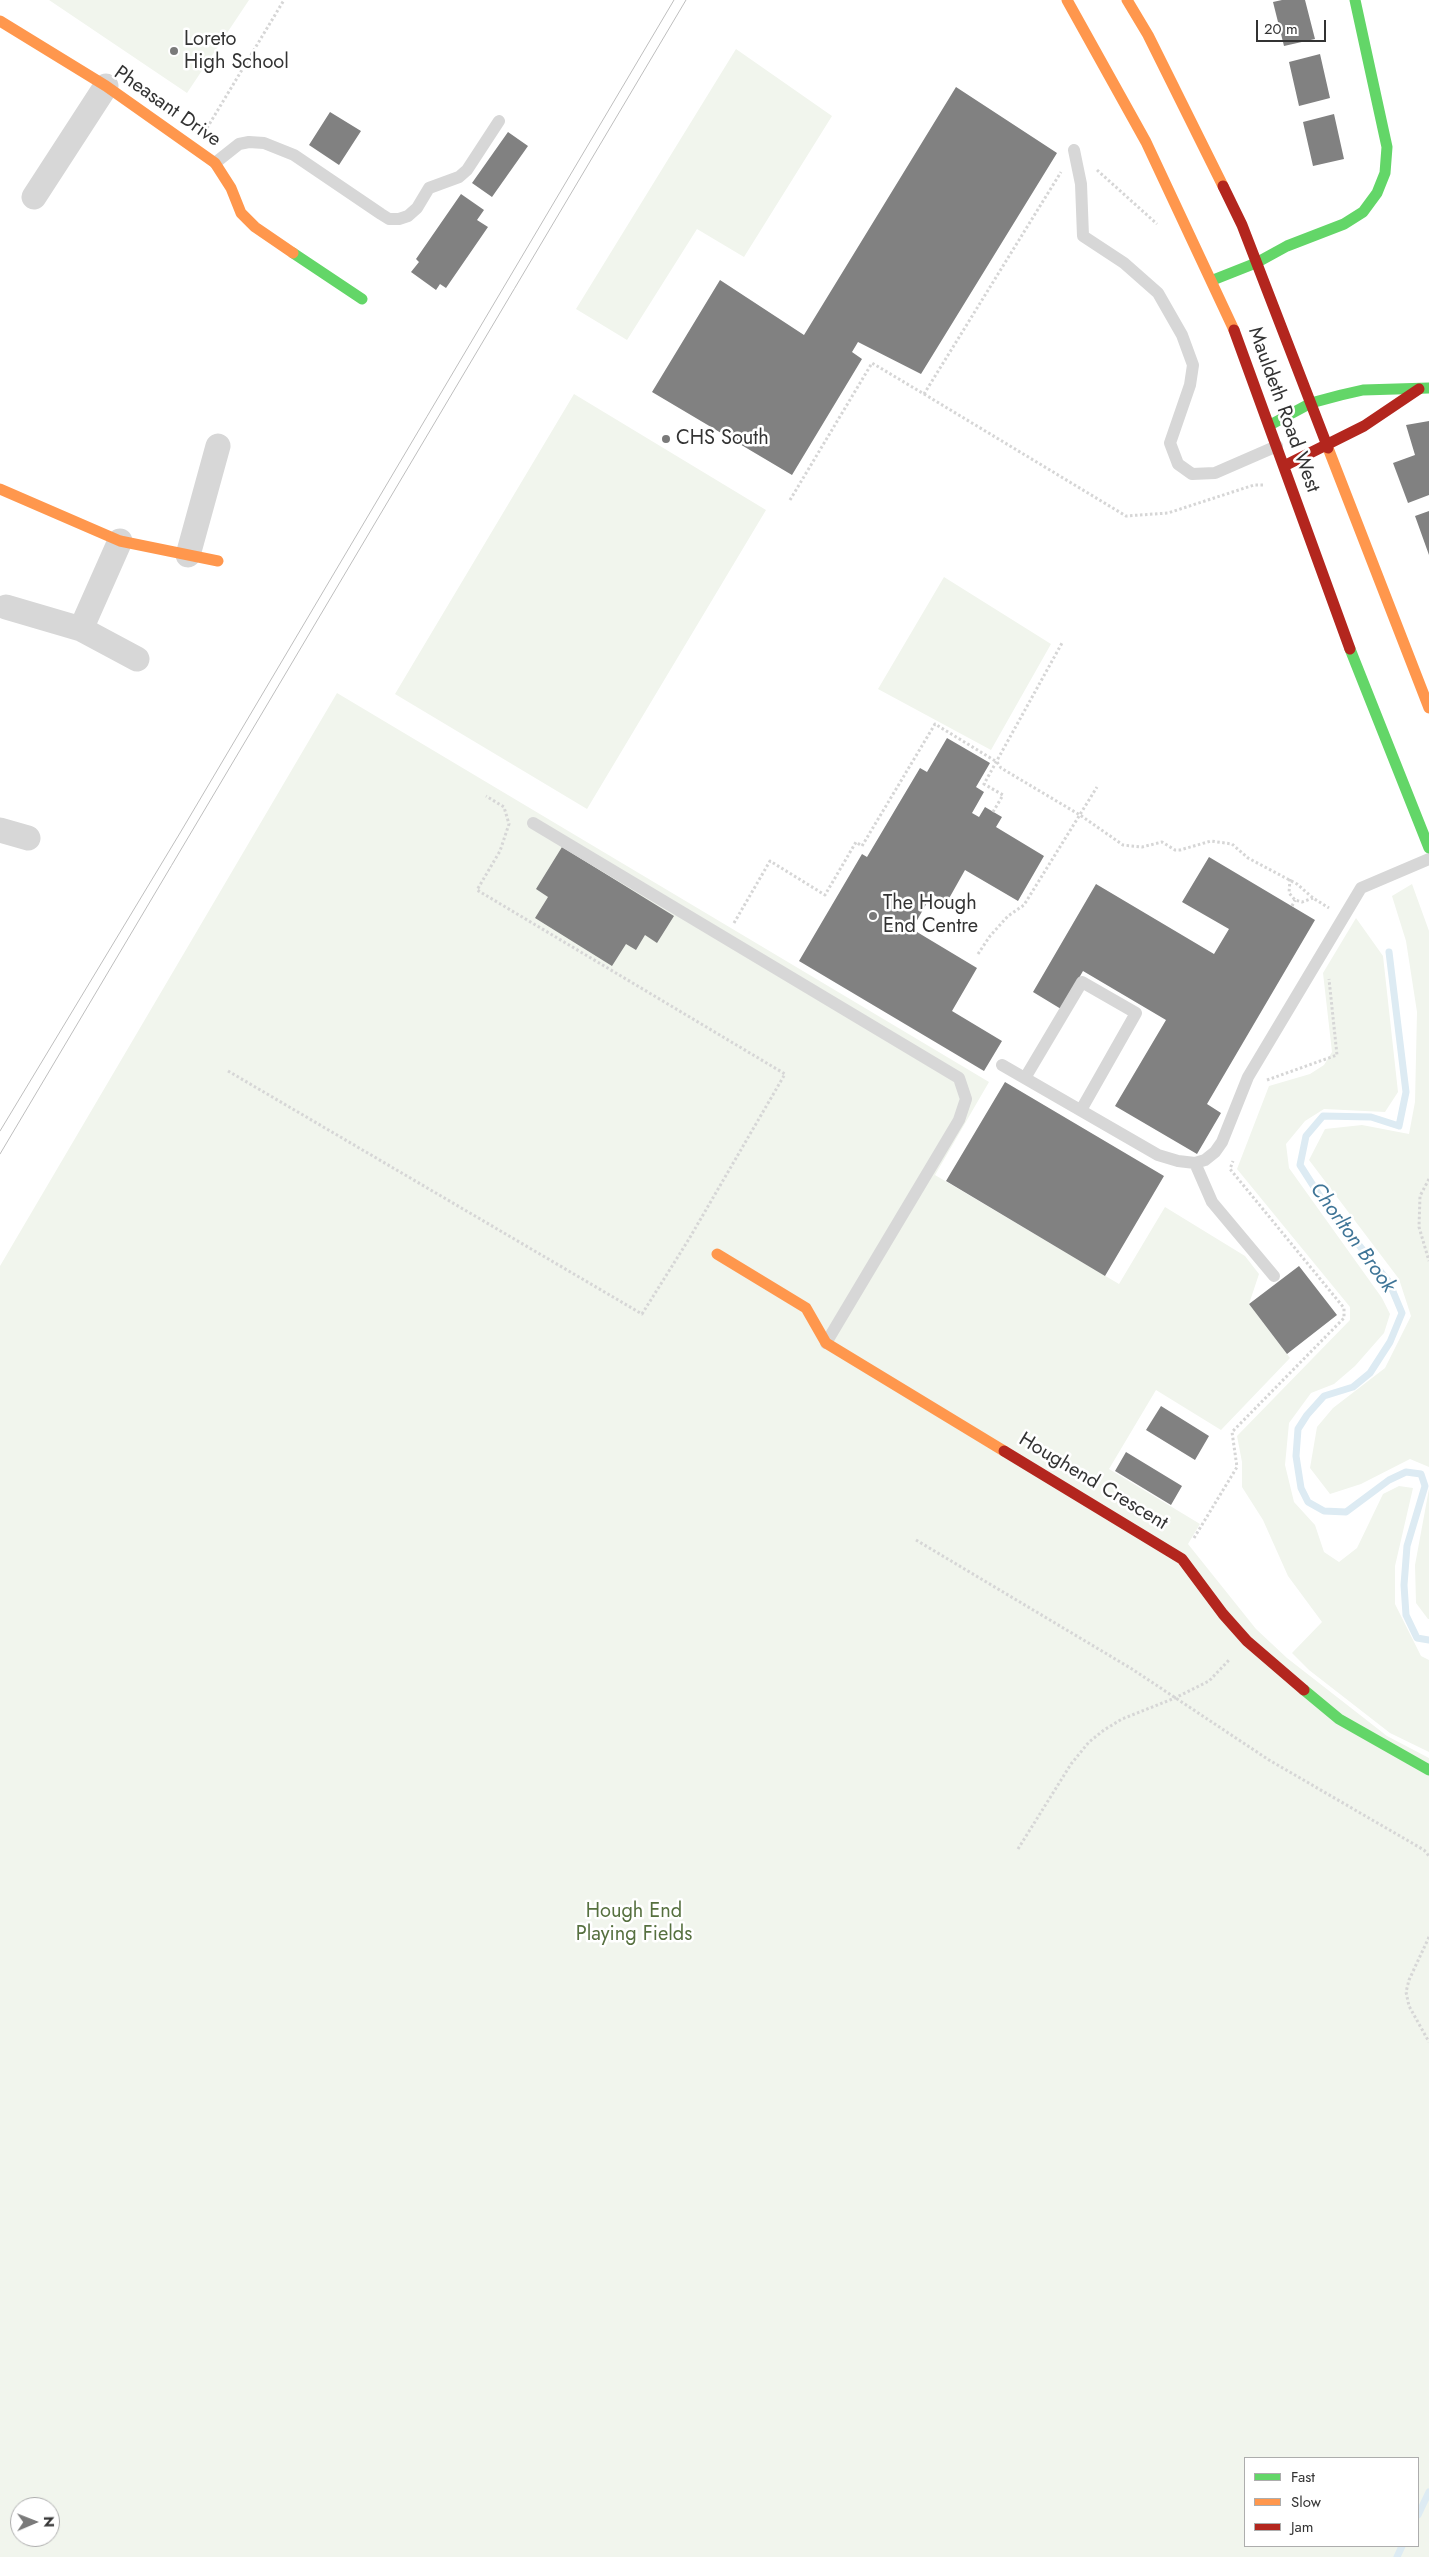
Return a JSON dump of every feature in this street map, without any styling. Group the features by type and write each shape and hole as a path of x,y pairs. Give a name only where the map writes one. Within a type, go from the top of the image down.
{"street":[{"name":"Mauldeth Road West","path":"1067,0 1146,142 1226,309 1270,425 1340,625 1429,848"},
{"name":"Mauldeth Road West","path":"1127,0 1148,35 1232,203 1328,443 1429,708"},
{"path":"1213,280 1256,263 1287,246 1344,224 1363,212 1377,194 1385,173 1387,148 1355,0"},
{"name":"Pheasant Drive","path":"0,21 106,86 215,163 231,188 241,213 255,227 362,299"},
{"path":"34,197 106,86"},
{"path":"1270,425 1311,404 1363,390 1424,389"},
{"path":"1284,466 1364,426 1424,389"},
{"path":"188,555 218,446"},
{"path":"0,488 120,541 218,561"},
{"path":"81,629 120,541"},
{"path":"6,606 81,629 137,659"},
{"path":"0,830 28,838"},
{"name":"Houghend Crescent","path":"717,1254 806,1308 826,1344 1182,1559 1223,1614 1247,1640 1339,1719 1429,1770"}],"lane":[{"path":"215,163 239,144 248,142 264,143 294,155 389,219 399,219 408,216 417,208 429,188 459,177 467,170 499,121"},
{"path":"1074,150 1081,184 1082,236 1124,263 1158,293 1182,335 1193,365 1190,385 1170,443 1178,464 1192,474 1215,473 1277,446"},
{"path":"534,823 959,1078 964,1088 966,1099 959,1120 826,1344"},
{"path":"1002,1066 1158,1155 1178,1162 1195,1163 1205,1160 1219,1147 1228,1129 1248,1076 1338,924 1362,888 1429,859"},
{"path":"1025,1078 1082,982 1136,1013 1081,1110"},
{"path":"1195,1163 1212,1202 1274,1276"}],"path":[{"path":"195,148 284,0"},
{"path":"924,394 1074,150 1154,223 1161,225"},
{"path":"790,500 872,364 1126,516 1168,513 1254,486 1272,485"},
{"path":"993,812 1004,795 984,784 1062,643"},
{"path":"726,937 770,861 825,895 856,842 862,846 935,724 997,762 1001,768 1080,814 1123,845 1142,847 1162,842 1175,850 1180,850 1212,841 1232,844 1257,864 1290,880 1334,911 1338,924"},
{"path":"978,954 990,936 1008,916 1024,905 1097,787"},
{"path":"228,1071 642,1314 690,1239 785,1074 477,890 500,851 509,824 504,807 486,796"},
{"path":"1290,880 1290,893 1296,900 1302,902 1313,898"},
{"path":"1292,906 1296,900"},
{"path":"1266,1081 1337,1055 1328,975"},
{"path":"1182,1559 1237,1467 1232,1432 1344,1318 1344,1308 1230,1169 1233,1160"},
{"path":"1429,1179 1420,1196 1419,1227 1429,1260"},
{"path":"916,1540 1132,1669 1269,1760 1424,1850 1429,1856"},
{"path":"1018,1849 1071,1764 1089,1742 1122,1719 1175,1698 1209,1680 1247,1640"},
{"path":"1429,1937 1409,1980 1406,1992 1409,2006 1429,2042"}],"green space":[{"path":"49,0 249,0 187,93"},
{"path":"736,49 832,116 744,257 697,229 627,340 576,309"},
{"path":"574,394 766,510 587,809 395,694"},
{"path":"944,577 1051,644 991,750 878,689"},
{"name":"Hough End Playing Fields","path":"337,693 989,1082 935,1175 1119,1284 1165,1207 1245,1256 1259,1274 1249,1304 1290,1358 1221,1430 1156,1390 1109,1469 1200,1524 1188,1544 1256,1629 1287,1658 1387,1736 1429,1758 1429,2557 0,2557 0,1266"},
{"path":"1412,884 1429,931 1429,1467 1410,1459 1361,1484 1330,1494 1310,1468 1317,1427 1333,1408 1385,1368 1411,1316 1399,1279 1309,1160 1325,1129 1362,1125 1409,1134 1415,1102 1417,1012 1406,941 1392,896"},
{"path":"1356,918 1383,956 1398,1092 1385,1112 1324,1109 1305,1121 1286,1144 1289,1168 1382,1298 1390,1314 1384,1333 1355,1366 1334,1384 1311,1393 1289,1423 1285,1465 1294,1502 1315,1525 1324,1552 1339,1562 1357,1548 1383,1494 1399,1486 1413,1488 1395,1566 1395,1604 1421,1656 1429,1660 1429,1752 1390,1733 1309,1670 1292,1653 1322,1622 1288,1576 1263,1520 1242,1487 1242,1462 1237,1436 1350,1320 1350,1307 1237,1169 1269,1086 1310,1074 1324,1065 1332,1052 1323,973"},
{"path":"1429,1489 1428,1619 1416,1603 1415,1565"}],"building":[{"path":"1305,0 1315,39 1284,46 1273,2"},
{"path":"1320,54 1330,98 1299,106 1289,62"},
{"path":"956,87 1057,153 921,374 858,342 852,352 862,359 792,475 652,392 720,280 804,335"},
{"path":"330,112 361,131 339,165 309,145"},
{"path":"1334,114 1344,159 1313,166 1303,122"},
{"path":"508,132 528,146 492,197 472,183"},
{"path":"461,194 484,210 477,220 488,227 446,288 440,284 436,290 411,272 419,262 416,259"},
{"path":"1429,421 1429,495 1408,503 1393,463 1415,455 1406,425"},
{"path":"1429,511 1429,555 1415,516"},
{"name":"The Hough End Centre","path":"947,738 990,763 976,787 984,792 972,813 979,817 985,807 1002,817 996,827 1044,856 1018,901 965,870 947,902 932,894 912,929 977,968 952,1011 1002,1041 984,1071 799,961 862,854 867,857 920,768 927,772"},
{"path":"562,847 674,916 657,943 645,935 636,950 626,944 612,966 535,918 548,897 536,889"},
{"path":"1209,857 1315,920 1207,1104 1221,1113 1197,1154 1115,1106 1166,1020 1083,971 1061,1009 1033,992 1096,884 1214,954 1229,929 1182,902"},
{"path":"1005,1082 1164,1176 1105,1276 946,1181"},
{"path":"1299,1266 1337,1315 1287,1354 1249,1304"},
{"path":"1161,1406 1209,1436 1195,1460 1146,1430"},
{"path":"1126,1452 1182,1486 1171,1505 1115,1471"}],"waterway":[{"name":"Chorlton Brook","path":"1389,952 1406,1092 1399,1126 1371,1117 1323,1116 1306,1136 1300,1165 1323,1201 1389,1282 1402,1313 1390,1342 1370,1373 1353,1387 1324,1396 1307,1415 1298,1429 1296,1456 1301,1488 1308,1502 1324,1511 1346,1512 1389,1480 1406,1472 1421,1474 1425,1486 1407,1546 1404,1585 1406,1615 1417,1638 1429,1640"},
{"path":"1419,2513 1429,2492"},
{"path":"1397,2557 1402,2547"}],"tram line":[{"path":"0,1131 180,833 674,0"},
{"path":"0,1154 686,0"}],"traffic: fast":[{"path":"1213,280 1256,263 1287,246 1344,224 1363,212 1377,193 1385,173 1387,147 1355,0"},
{"path":"293,253 362,299"},
{"path":"1270,425 1311,403 1341,395 1363,390 1429,388"},
{"path":"1350,649 1429,848"},
{"path":"1304,1690 1339,1719 1429,1770"}],"traffic: slow":[{"path":"1067,0 1146,142 1234,330"},
{"path":"1127,0 1148,35 1223,186"},
{"path":"0,21 106,86 215,163 231,188 241,213 255,227 293,253"},
{"path":"1328,448 1429,708"},
{"path":"0,489 120,541 218,561"},
{"path":"717,1254 806,1308 826,1343 1004,1451"}],"traffic: jam":[{"path":"1223,186 1242,225 1328,448"},
{"path":"1234,330 1350,649"},
{"path":"1284,466 1364,426 1419,389"},
{"path":"1004,1451 1182,1559 1223,1614 1247,1641 1304,1690"}],"place":[{"name":"Loreto High School","path":"174,51"},
{"name":"CHS South","path":"666,439"},
{"name":"The Hough End Centre","path":"873,916"}]}
